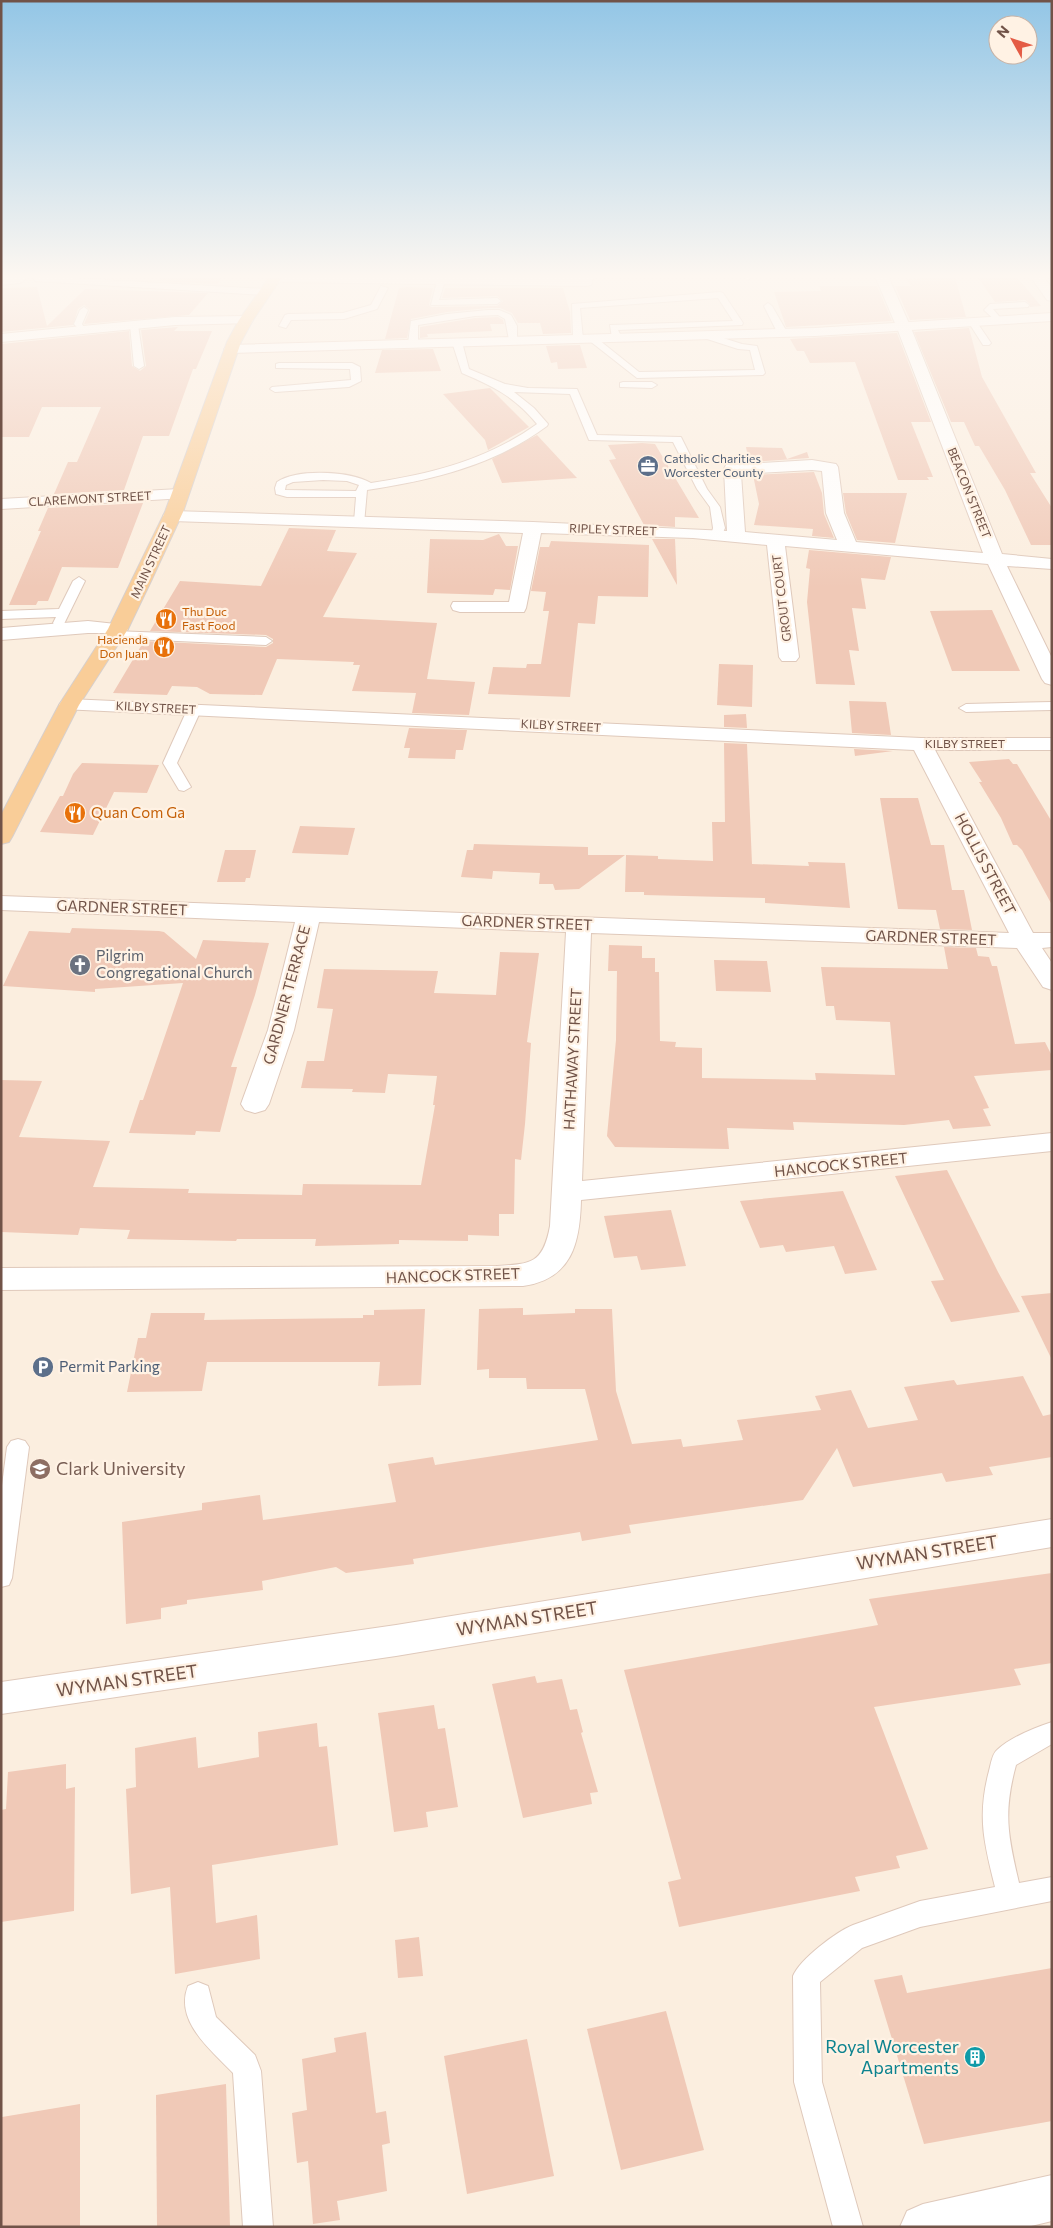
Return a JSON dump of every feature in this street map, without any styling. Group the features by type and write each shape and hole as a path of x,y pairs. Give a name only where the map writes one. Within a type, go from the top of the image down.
{"main road":[{"name":"MAIN STREET","path":"1,837 7,813 69,705 116,632 172,516 220,380"}],"street":[{"name":"BEACON STREET","path":"925,380 996,560 1052,679"},
{"path":"736,536 732,469 812,465 830,467 836,513 848,546"},
{"name":"CLAREMONT STREET","path":"1,504 179,494"},
{"name":"RIPLEY STREET","path":"172,516 736,536 1052,564"},
{"path":"460,606 517,608 533,528"},
{"name":"GROUT COURT","path":"775,539 789,657"},
{"path":"1,634 60,621 116,632"},
{"name":"KILBY STREET","path":"69,705 921,744 1052,744"},
{"name":"HOLLIS STREET","path":"921,744 1025,941 1052,982"},
{"name":"GARDNER STREET","path":"1,903 1025,941 1052,940"},
{"name":"GARDNER TERRACE","path":"255,1104 281,1030 309,914"},
{"name":"HATHAWAY STREET","path":"567,1192 579,925"},
{"name":"HANCOCK STREET","path":"1,1279 496,1277 537,1272 553,1261 562,1242 567,1192 1052,1142"},
{"name":"WYMAN STREET","path":"1,1698 136,1680 487,1625 1052,1533"},
{"path":"923,2227 1052,2198"}],"lane":[{"path":"275,389 349,384 356,380"},
{"path":"487,380 501,386 528,391 574,391 593,438 677,439 702,489 715,507 719,528 717,535"},
{"path":"623,385 761,384 761,380"},
{"path":"360,522 365,490 361,482 346,478 300,478 286,480 281,484 280,492 287,494 365,490 453,470 492,456 523,440 543,424 532,410 501,386"},
{"path":"1,615 60,621 79,580"},
{"path":"116,632 266,641"},
{"path":"966,708 1052,706"},
{"path":"184,787 170,763 194,710"},
{"path":"1,1578 18,1447"},
{"path":"1010,1897 995,1836 996,1792 1005,1758 1052,1733"},
{"path":"848,2227 808,2082 806,1976 853,1938 920,1914 1052,1889"},
{"path":"198,1995 204,2024 245,2065 247,2071 258,2227"}],"building":[{"path":"1,380 189,380 169,436 143,436 124,490 54,494 68,462 77,462 101,407 42,407 29,437 1,437"},
{"path":"862,380 915,380 931,422 911,422 933,477 927,477 929,480 898,480"},
{"path":"934,380 984,380 1036,473 1030,473 1052,508 1052,545 1031,545 1005,490 979,446 975,446 964,422 951,422"},
{"path":"490,388 529,427 488,450 485,440 443,394"},
{"path":"537,435 577,478 502,483 492,459"},
{"path":"655,444 699,518 675,517 675,527 644,525 609,460 616,459 608,445"},
{"path":"746,447 782,448 787,459 807,452 809,458 749,462"},
{"path":"814,472 822,493 824,514 834,538 812,536 813,529 754,525 759,504 753,475"},
{"path":"843,493 907,493 895,543 857,540 846,513"},
{"path":"143,503 118,568 62,567 48,601 38,601 36,605 9,605 41,531 38,531 48,508"},
{"path":"289,528 336,530 327,551 357,553 323,617 437,623 427,679 475,682 469,715 412,713 416,693 352,691 360,665 353,665 354,662 277,659 262,695 210,694 197,687 172,686 167,695 113,693 144,641 266,647 273,643 273,639 266,635 150,631 180,581 261,586"},
{"path":"499,534 506,546 518,546 510,590 495,589 493,595 427,593 430,539 483,540"},
{"path":"652,539 675,539 677,585"},
{"path":"551,541 649,545 648,597 598,596 595,624 578,623 570,697 488,694 493,667 526,668 527,664 541,664 549,611 543,611 546,592 531,591 540,547 549,547"},
{"path":"809,550 891,557 885,580 861,578 866,609 852,608 859,651 849,650 855,685 816,684 807,602 810,569 806,568"},
{"path":"992,610 1020,671 952,671 930,611"},
{"path":"719,664 753,665 752,707 717,705"},
{"path":"849,701 886,702 891,735 852,733"},
{"path":"746,714 747,728 724,727 724,715"},
{"path":"409,728 467,730 463,750 456,750 455,759 408,758 410,748 404,748"},
{"path":"724,743 747,744 752,864 809,866 808,862 845,863 850,908 765,903 765,898 644,895 644,892 625,892 626,855 658,856 658,859 713,861 712,822 725,822"},
{"path":"854,749 893,751 855,756"},
{"path":"1009,759 1013,764 1017,764 1052,822 1052,905 1022,850 1017,845 1013,845 1001,818 979,782 982,782 969,762"},
{"path":"82,763 159,765 147,793 114,792 93,835 40,832 60,796 63,796 73,774"},
{"path":"880,798 918,798 931,845 944,845 952,890 964,890 972,930 940,929 936,910 898,909"},
{"path":"300,826 355,828 348,855 292,853"},
{"path":"474,844 588,847 588,855 625,855 579,889 555,890 553,884 539,884 540,873 493,871 492,879 461,877 467,850 473,850"},
{"path":"225,850 256,850 250,878 246,878 245,882 217,882"},
{"path":"72,928 164,932 196,959 203,940 269,943 255,995 231,1067 237,1067 220,1132 196,1131 195,1135 129,1133 140,1100 143,1100 183,983 95,989 95,992 3,986 29,931 70,933"},
{"path":"609,945 642,946 642,958 655,958 655,972 659,972 660,1041 676,1042 675,1047 702,1048 702,1078 816,1080 815,1073 895,1075 890,1022 836,1020 834,1006 826,1006 821,967 948,969 944,947 976,948 978,956 989,957 992,966 997,966 1015,1044 1045,1042 1052,1056 1052,1070 974,1076 989,1108 983,1109 991,1126 953,1129 949,1120 904,1125 793,1122 794,1130 727,1128 729,1149 615,1147 607,1136 616,1040 617,971 608,971"},
{"path":"500,952 539,953 527,1042 531,1043 521,1160 515,1159 514,1214 499,1214 499,1236 468,1235 468,1241 399,1240 399,1244 315,1246 316,1239 237,1239 236,1241 127,1239 130,1230 80,1228 78,1235 1,1232 1,1080 42,1081 19,1137 110,1141 93,1187 189,1189 188,1193 302,1195 303,1184 421,1185 435,1105 433,1105 437,1076 388,1074 385,1093 352,1092 353,1089 301,1088 307,1061 324,1061 333,1009 317,1008 324,969 438,971 434,993 496,995"},
{"path":"714,960 767,961 771,992 716,991"},
{"path":"947,1170 1020,1312 951,1322 931,1281 944,1280 895,1176"},
{"path":"843,1191 877,1270 845,1274 834,1246 786,1252 783,1245 760,1248 740,1201"},
{"path":"671,1210 686,1266 641,1270 637,1256 614,1258 604,1216"},
{"path":"1052,1293 1052,1360 1021,1296"},
{"path":"523,1308 523,1315 575,1313 575,1309 612,1309 616,1391 632,1444 681,1439 683,1447 743,1440 737,1420 821,1410 815,1396 851,1390 868,1428 918,1420 904,1387 954,1380 957,1385 1023,1376 1043,1416 1052,1414 1052,1457 989,1467 993,1475 946,1482 942,1473 853,1487 837,1448 803,1500 629,1525 631,1533 582,1541 580,1532 413,1559 414,1564 346,1573 336,1567 262,1581 263,1590 187,1600 187,1604 161,1608 161,1619 126,1624 122,1522 202,1510 202,1503 260,1495 263,1520 396,1502 388,1464 433,1457 435,1465 598,1440 585,1389 527,1389 526,1378 489,1378 489,1369 477,1370 479,1309"},
{"path":"425,1309 421,1385 378,1386 380,1362 207,1362 202,1391 127,1392 138,1338 146,1338 151,1313 205,1313 204,1320 363,1318 363,1315 374,1315 374,1310"},
{"path":"1052,1573 1052,1663 1014,1669 1021,1685 874,1707 928,1849 896,1856 900,1868 855,1877 860,1891 679,1927 668,1882 681,1879 624,1670 878,1625 869,1599"},
{"path":"535,1676 537,1683 562,1679 570,1710 577,1709 583,1732 581,1733 598,1792 590,1793 592,1804 523,1818 492,1684"},
{"path":"434,1705 438,1729 445,1728 458,1807 426,1812 428,1827 394,1832 378,1713"},
{"path":"317,1723 319,1747 327,1746 338,1845 212,1865 216,1923 257,1915 260,1959 175,1974 170,1887 131,1894 126,1789 136,1787 135,1748 196,1737 198,1768 259,1757 258,1732"},
{"path":"66,1764 66,1789 75,1787 74,1911 1,1922 1,1810 6,1809 8,1772"},
{"path":"419,1937 423,1976 398,1978 395,1940"},
{"name":"Royal Worcester Apartments","path":"1052,1968 1052,2121 924,2144 874,1980 902,1975 907,1993"},
{"path":"666,2011 704,2150 621,2170 587,2029"},
{"path":"366,2032 376,2113 386,2111 390,2143 382,2145 387,2191 337,2201 340,2220 313,2224 308,2161 297,2163 292,2113 307,2110 302,2059 336,2052 334,2038"},
{"path":"527,2039 554,2176 467,2194 444,2056"},
{"path":"226,2084 230,2227 157,2227 156,2095"},
{"path":"80,2104 80,2227 1,2227 2,2117"}],"place":[{"name":"Catholic Charities Worcester County","path":"648,466"},
{"name":"Thu Duc Fast Food","path":"166,619"},
{"name":"Hacienda Don Juan","path":"164,647"},
{"name":"Quan Com Ga","path":"75,813"},
{"name":"Pilgrim Congregational Church","path":"80,965"},
{"name":"Permit Parking","path":"43,1367"},
{"name":"Clark University","path":"40,1469"},
{"name":"Royal Worcester Apartments","path":"975,2057"}]}
